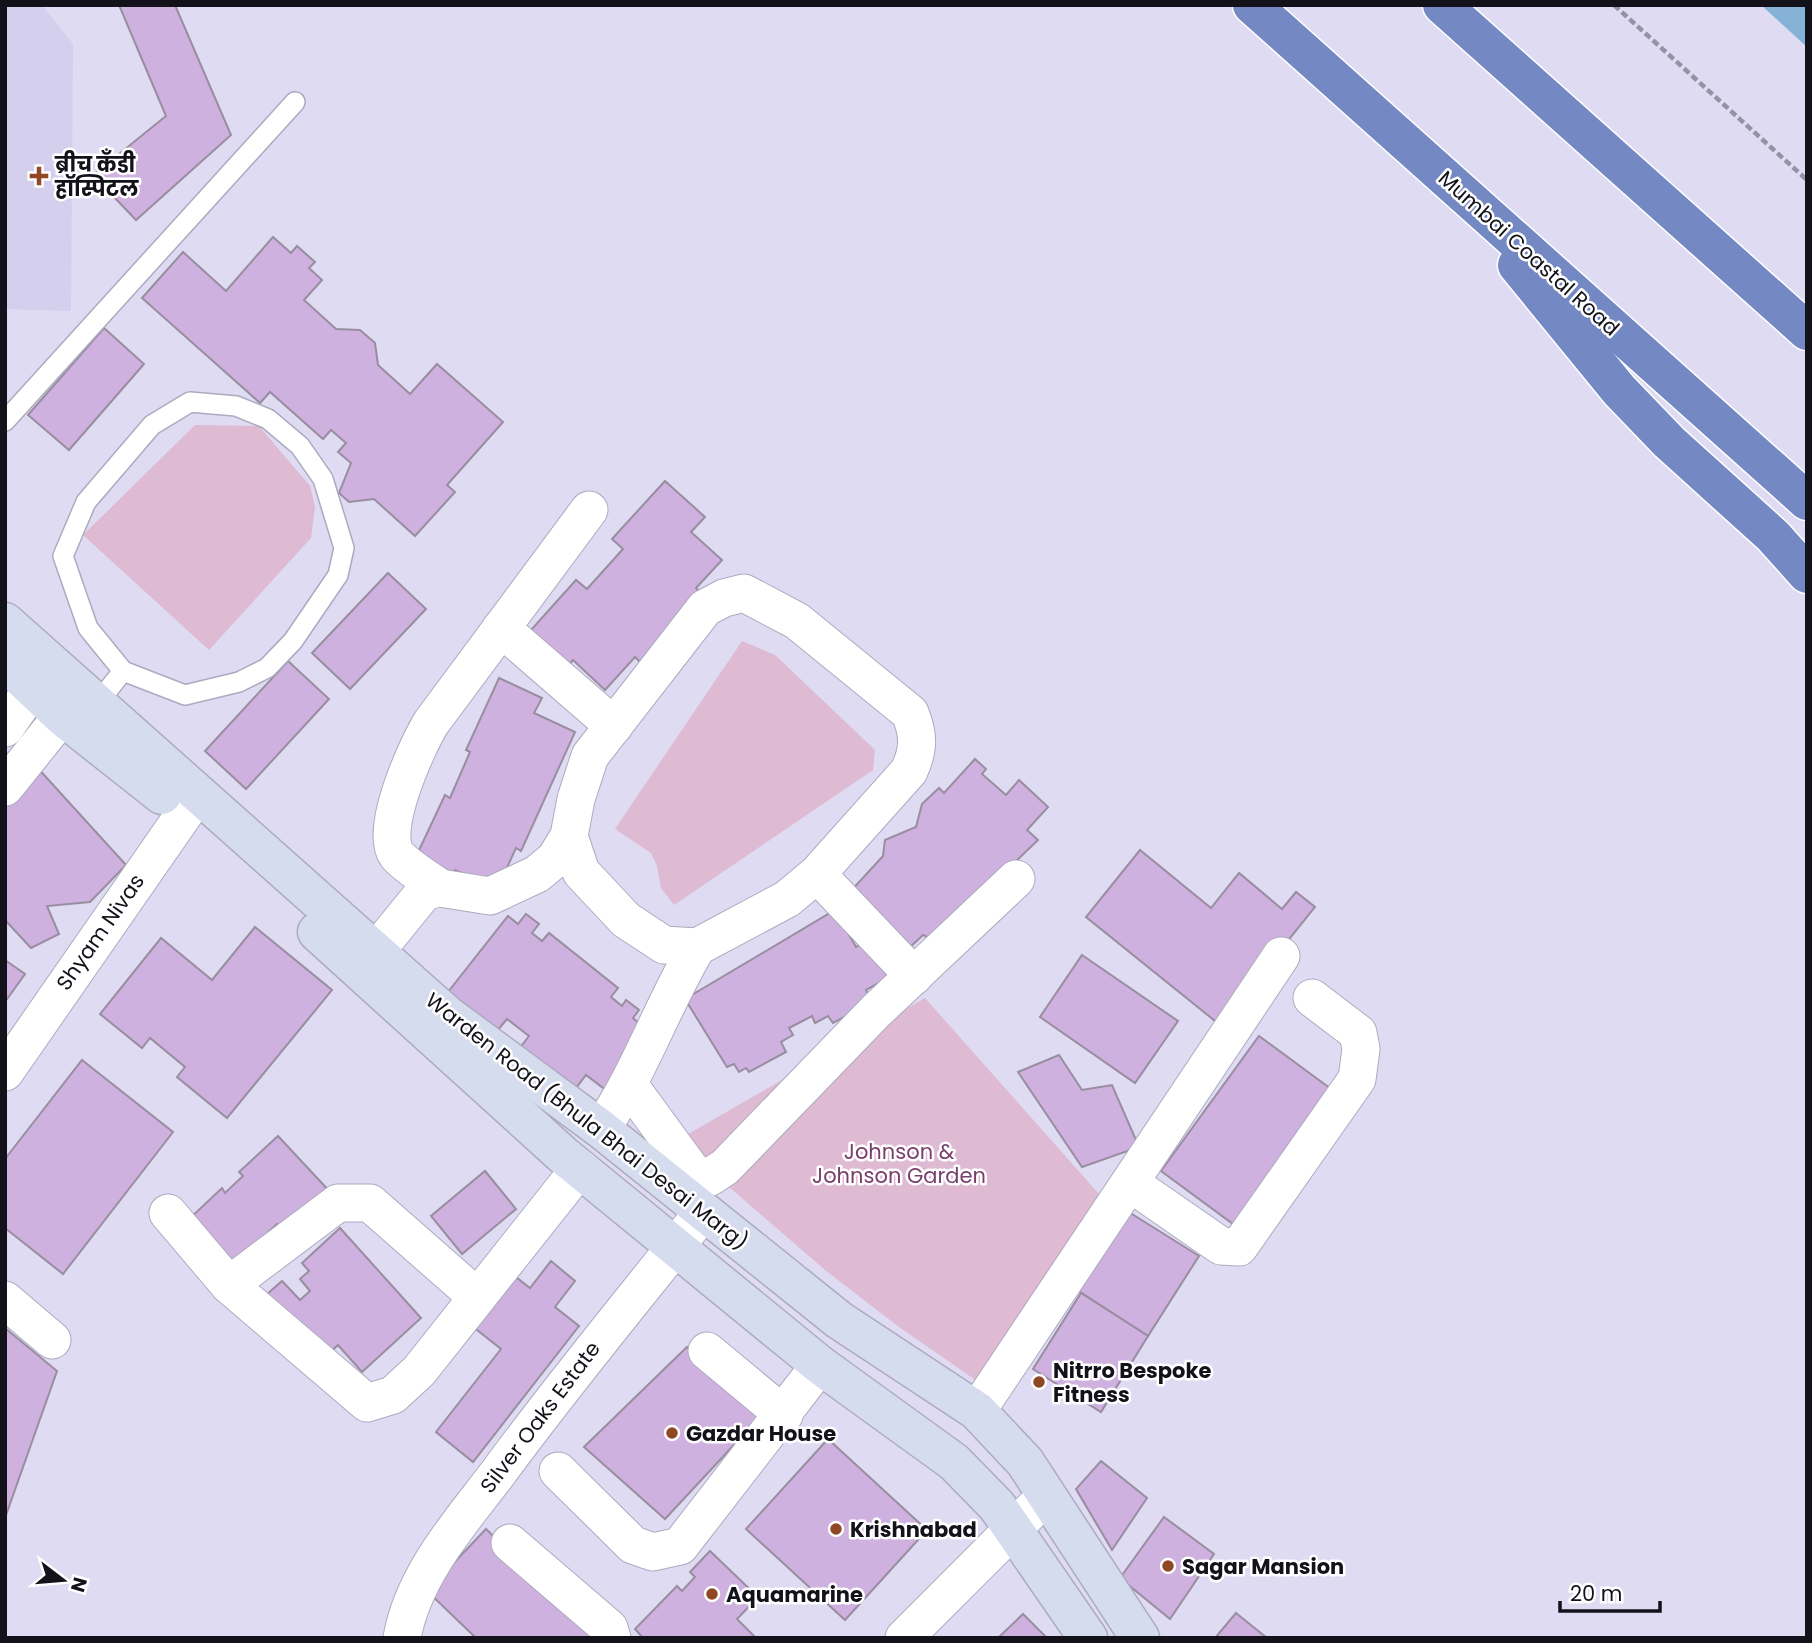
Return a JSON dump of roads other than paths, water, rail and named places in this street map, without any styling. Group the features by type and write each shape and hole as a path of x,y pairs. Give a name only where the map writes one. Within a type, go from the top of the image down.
{"highway":[{"name":"Mumbai Coastal Road","path":"1252,5 1807,501"},
{"path":"1442,5 1807,331"},
{"path":"1485,213 1520,270 1619,390 1669,442 1773,536 1807,574"}],"main road":[{"name":"Warden Road (Bhula Bhai Desai Marg)","path":"5,622 29,670 190,803 377,950 447,1015 601,1129 839,1320 977,1411 1025,1462 1140,1638"},
{"name":"Warden Road (Bhula Bhai Desai Marg)","path":"190,803 580,1168 820,1365 954,1462 997,1506 1088,1638"}],"street":[{"path":"440,888 397,855 391,841 392,825 421,739 589,510"},
{"path":"377,950 425,891 440,888 490,895 537,874 555,859 569,836 576,799 590,756 705,608 724,598 744,593 797,621 910,713 917,731 918,752 909,771 817,874 787,899 697,947 678,979 629,1085 601,1129"},
{"path":"501,628 614,726"},
{"path":"5,728 29,670"},
{"path":"5,788 79,710"},
{"name":"Shyam Nivas","path":"5,1072 190,803"},
{"path":"569,836 581,872 626,920 664,945 697,947"},
{"path":"817,874 914,976"},
{"path":"629,1085 696,1175 710,1177 725,1167 914,976 1016,879"},
{"path":"977,1411 1281,956"},
{"path":"1130,1183 1221,1246 1240,1247 1357,1079 1361,1049 1358,1033 1312,998"},
{"path":"168,1213 229,1285 367,1403 393,1395 419,1371 580,1168"},
{"path":"229,1285 338,1203 355,1201 370,1203 477,1297"},
{"name":"Silver Oaks Estate","path":"402,1638 407,1615 439,1552 576,1367 703,1212"},
{"path":"5,1300 51,1340"},
{"path":"707,1351 784,1415"},
{"path":"558,1471 633,1545 653,1552 680,1546 784,1415 820,1365"},
{"path":"904,1638 1045,1496"},
{"path":"510,1543 609,1628 611,1638"}],"lane":[{"path":"5,421 295,102"},
{"path":"190,402 236,406 268,419 300,446 323,479 344,548 338,575 293,641 267,668 239,682 185,695 123,671 88,628 63,555 86,502 152,425 190,402"},
{"path":"79,710 123,671"}],"water":[{"path":"1761,5 1807,5 1807,47"}],"place":[{"name":"ब्रीच कँडी हॉस्पिटल","path":"39,176"},
{"name":"Nitrro Bespoke Fitness","path":"1039,1382"},
{"name":"Gazdar House","path":"672,1433"},
{"name":"Krishnabad","path":"836,1529"},
{"name":"Sagar Mansion","path":"1168,1566"},
{"name":"Aquamarine","path":"712,1594"}],"park label":[{"name":"Johnson & Johnson Garden","path":"899,1163"}]}
